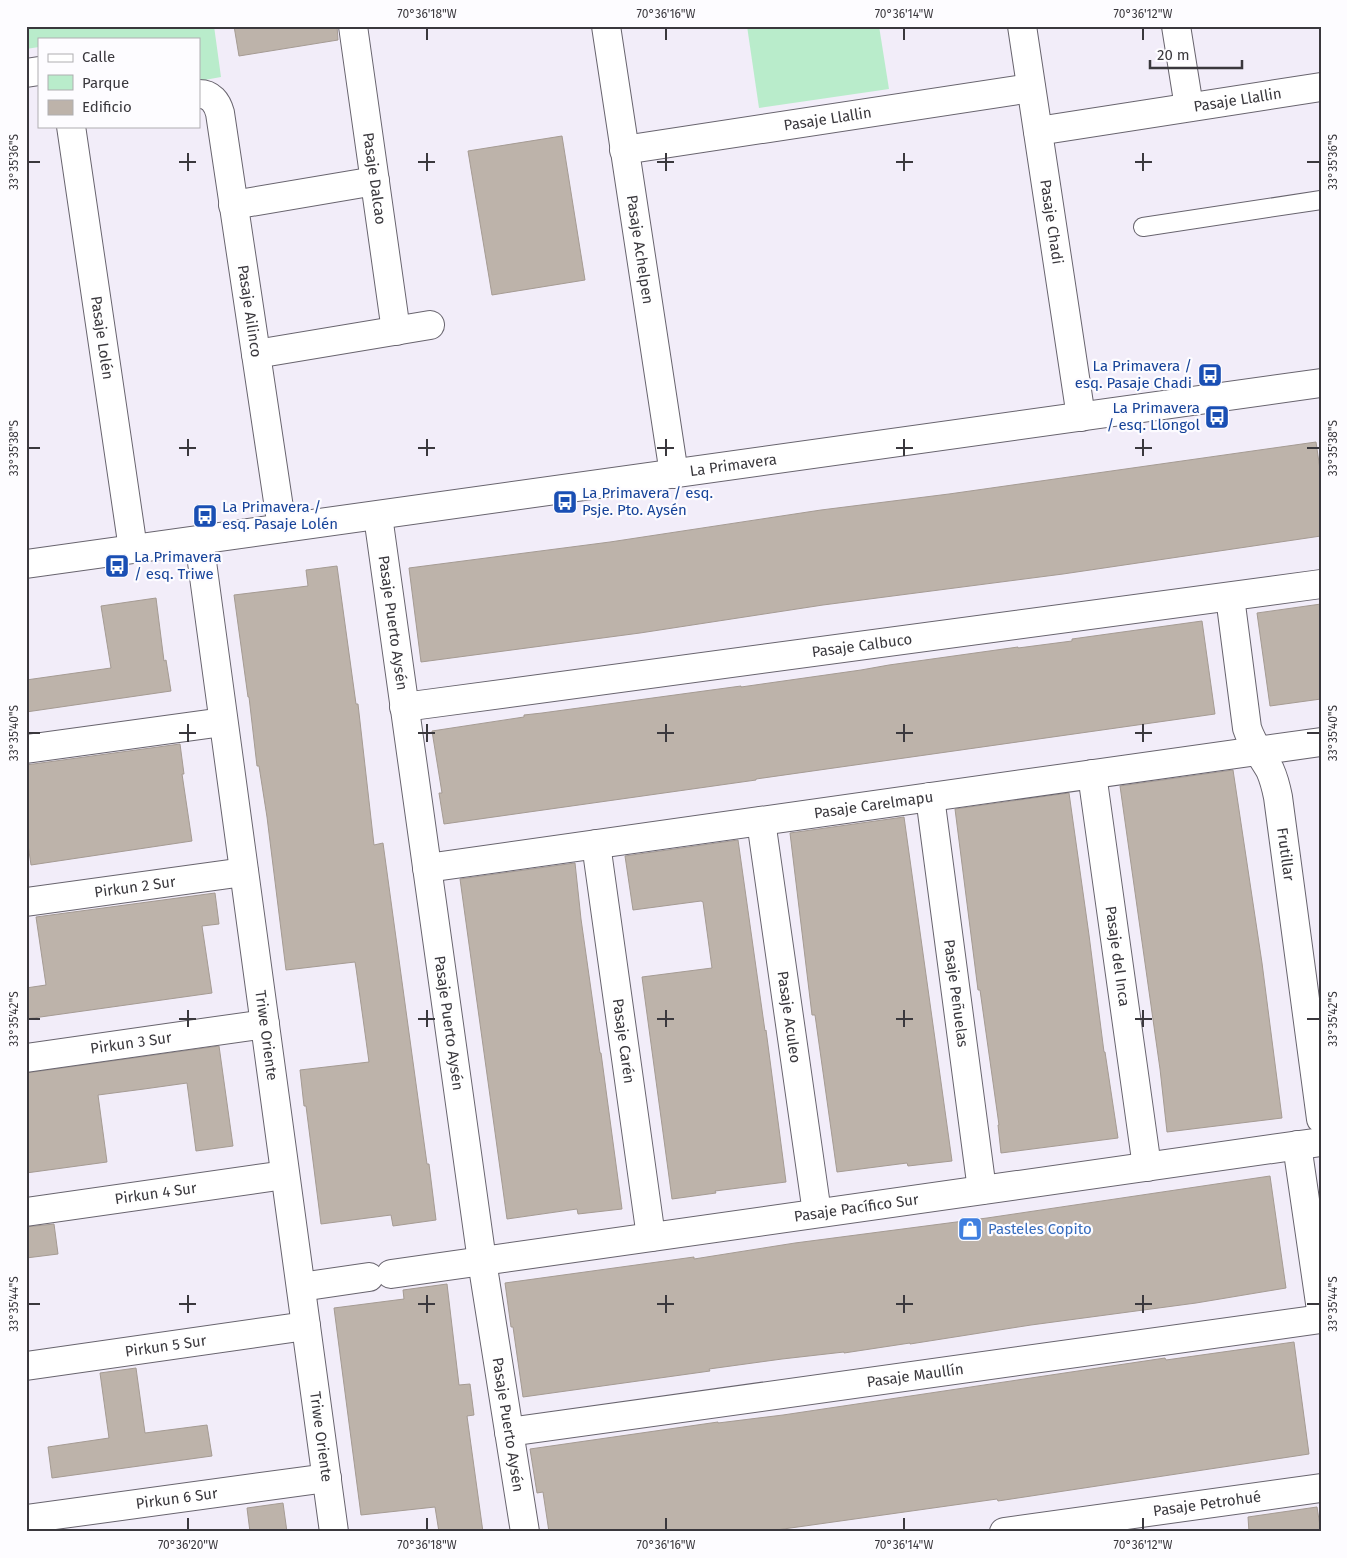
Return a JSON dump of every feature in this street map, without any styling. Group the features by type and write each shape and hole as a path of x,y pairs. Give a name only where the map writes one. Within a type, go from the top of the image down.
{"street":[{"name":"Pasaje Dalcao","path":"353,26 396,331"},
{"name":"Pasaje Achelpen","path":"606,26 674,474"},
{"name":"Pasaje Chadi","path":"1022,26 1081,417"},
{"path":"1176,26 1189,107"},
{"name":"Pasaje Llallin","path":"1038,131 1321,87"},
{"name":"Pasaje Llallin","path":"624,150 1031,88"},
{"name":"Pasaje Ailinco","path":"205,95 217,104 220,113 282,528"},
{"name":"Pasaje Lolén","path":"71,128 133,549"},
{"path":"234,205 375,182"},
{"path":"256,354 430,325"},
{"name":"La Primavera","path":"26,564 1321,383"},
{"name":"Pasaje Puerto Aysén","path":"378,516 482,1261 525,1532"},
{"name":"Triwe Oriente","path":"199,540 334,1532"},
{"name":"Pasaje Calbuco","path":"404,707 1321,584"},
{"name":"Frutillar","path":"1230,597 1244,716 1251,740 1271,772 1276,784 1321,1119"},
{"path":"26,749 223,722"},
{"name":"Pasaje Carelmapu","path":"427,868 1321,742"},
{"name":"Pasaje del Inca","path":"1092,774 1147,1167"},
{"name":"Pasaje Peñuelas","path":"930,797 982,1190"},
{"name":"Pasaje Aculeo","path":"761,821 817,1214"},
{"name":"Pasaje Carén","path":"596,844 651,1237"},
{"name":"Pirkun 2 Sur","path":"26,902 244,872"},
{"name":"Pirkun 3 Sur","path":"26,1058 265,1024"},
{"path":"1309,1144 1321,1310"},
{"name":"Pasaje Pacífico Sur","path":"300,1287 1309,1144"},
{"name":"Pirkun 4 Sur","path":"26,1212 285,1175"},
{"name":"Pasaje Maullín","path":"509,1432 1321,1319"},
{"name":"Pirkun 5 Sur","path":"26,1366 306,1326"},
{"name":"Pirkun 6 Sur","path":"26,1519 327,1478"},
{"name":"Pasaje Petrohué","path":"1004,1532 1321,1488"}],"lane":[{"path":"1143,227 1321,200"}],"green space":[{"path":"26,26 214,26 221,77 200,81 200,38 38,38 38,47 26,49"},
{"path":"747,26 879,26 889,89 759,108"}],"building":[{"path":"234,26 337,26 338,40 239,56"},
{"path":"562,136 585,280 492,295 468,151"},
{"path":"1316,442 1321,476 1321,536 1063,574 823,605 640,633 421,662 409,568 610,542 821,510 949,494"},
{"path":"337,566 356,704 358,704 374,845 383,843 436,1220 393,1226 391,1215 321,1224 300,1070 369,1062 356,968 355,962 286,970 267,817 259,766 257,766 234,595 308,586 306,570"},
{"path":"156,598 164,661 166,660 171,691 26,712 26,680 111,668 101,606"},
{"path":"1321,604 1321,699 1270,706 1257,613"},
{"path":"1202,621 1215,714 444,824 439,793 442,793 432,731 524,717 524,715 741,687"},
{"path":"180,744 184,774 182,774 192,841 31,865 26,831 26,765"},
{"path":"1233,770 1262,963 1282,1118 1167,1132 1160,1069 1120,786"},
{"path":"1069,793 1104,1052 1118,1138 1001,1153 999,1125 980,990 978,990 955,809"},
{"path":"904,817 952,1161 908,1166 907,1163 837,1172 815,1015 812,1015 790,833"},
{"path":"738,840 786,1182 715,1191 716,1193 672,1199 642,977 712,968 703,902 633,910 625,856"},
{"path":"575,863 581,919 622,1209 578,1214 577,1209 507,1219 460,879"},
{"path":"215,893 219,924 202,926 212,993 26,1019 26,988 46,985 36,917"},
{"path":"219,1046 233,1146 196,1151 187,1083 98,1095 107,1162 26,1173 26,1073"},
{"path":"1270,1176 1286,1288 1196,1303 1031,1325 910,1344 782,1359 523,1397 505,1283 694,1257 694,1259"},
{"path":"54,1224 58,1254 26,1258 26,1227"},
{"path":"447,1284 459,1385 470,1384 474,1415 467,1416 483,1532 439,1532 435,1507 361,1515 334,1308 404,1299 403,1290"},
{"path":"1294,1342 1309,1454 998,1501 997,1499 762,1532 549,1532 543,1492 537,1493 530,1449 718,1422 783,1415 1165,1358 1166,1360"},
{"path":"136,1368 145,1433 207,1425 212,1456 52,1478 48,1447 109,1438 100,1373"},
{"path":"283,1503 287,1532 250,1532 247,1508"},
{"path":"1317,1507 1321,1532 1249,1532 1248,1517"}],"place":[{"name":"La Primavera / esq. Pasaje Chadi","path":"1210,375"},
{"name":"La Primavera / esq. Llongol","path":"1217,417"},
{"name":"La Primavera / esq. Psje. Pto. Aysén","path":"565,502"},
{"name":"La Primavera / esq. Pasaje Lolén","path":"205,516"},
{"name":"La Primavera / esq. Triwe","path":"117,566"},
{"name":"Pasteles Copito","path":"970,1229"}]}
